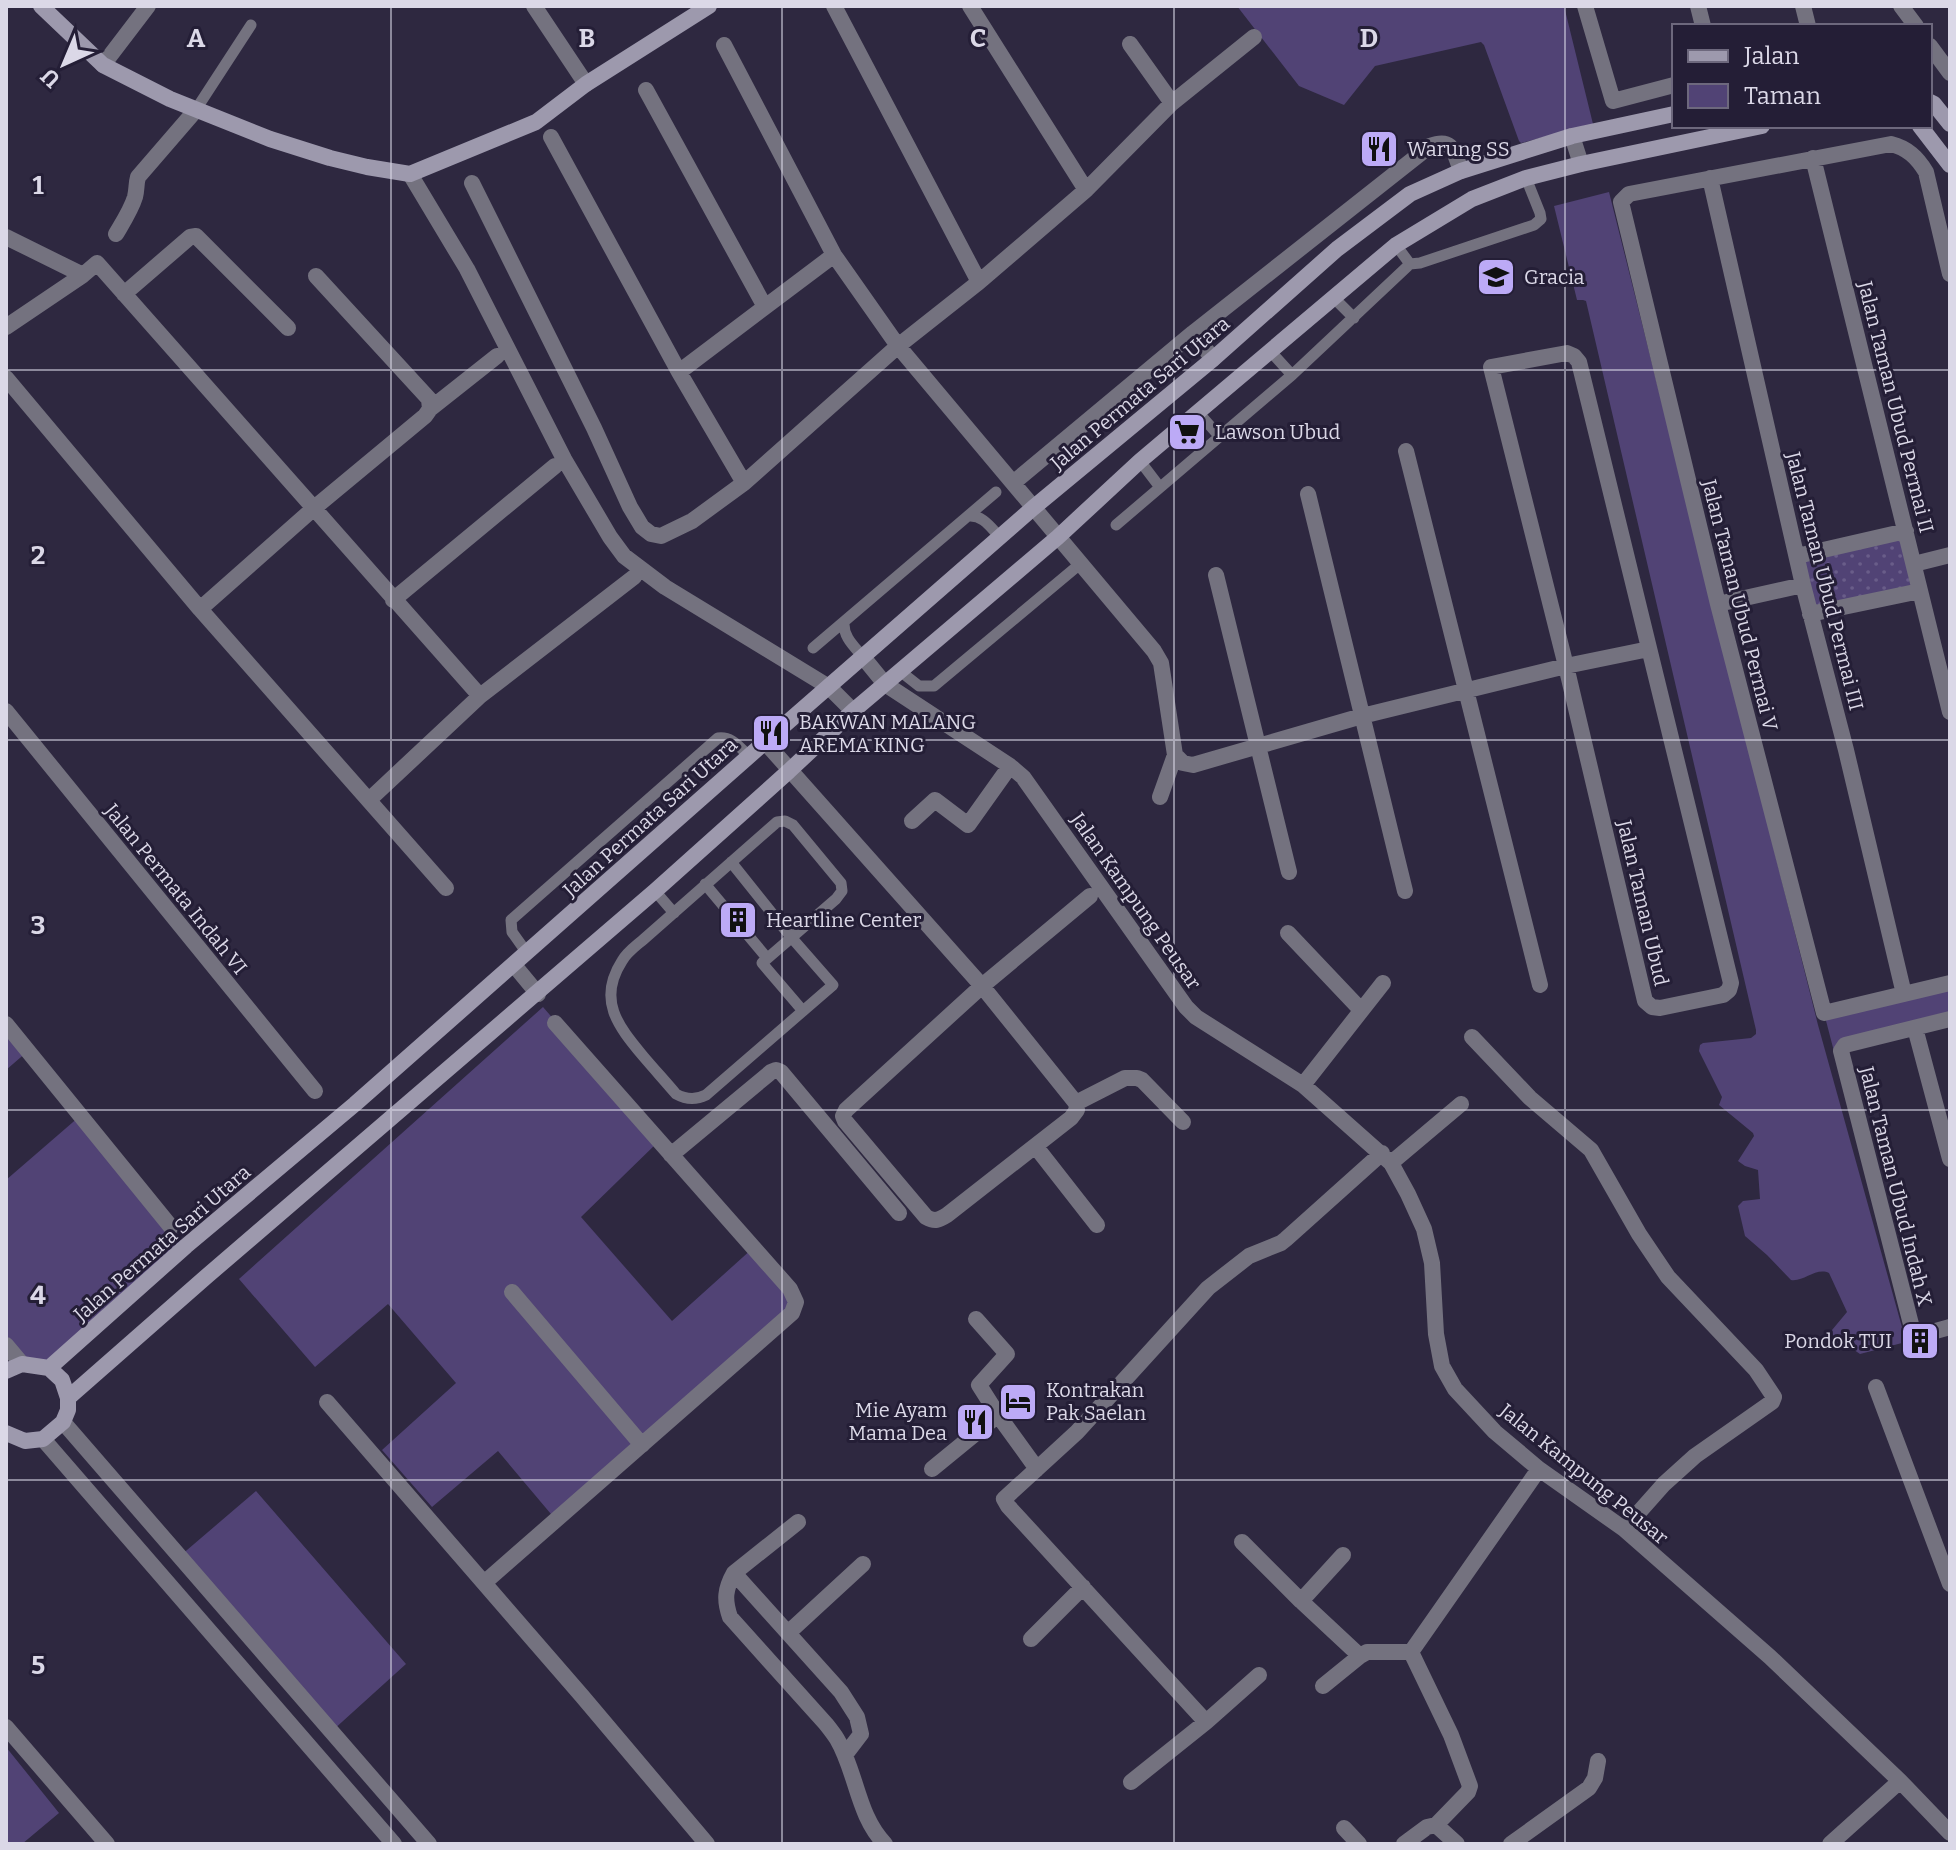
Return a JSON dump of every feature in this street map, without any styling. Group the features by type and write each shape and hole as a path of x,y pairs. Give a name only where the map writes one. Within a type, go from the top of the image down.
{"street":[{"path":"41,6 103,65 195,111 330,158 410,174 536,122 586,84 698,9"},
{"path":"103,65 148,6"},
{"path":"534,6 586,84"},
{"path":"834,6 979,282"},
{"path":"970,6 1086,190"},
{"path":"1585,6 1613,101 1672,86"},
{"path":"1901,6 1914,24"},
{"path":"472,183 630,507 642,527 651,534 661,536 679,529 744,483 898,346 979,282 1086,190 1172,103 1254,37"},
{"path":"1130,44 1172,103"},
{"path":"724,45 834,255 898,346 1161,663 1175,755 1160,797"},
{"path":"1932,49 1950,73"},
{"path":"646,90 765,307"},
{"path":"1932,103 1950,124"},
{"path":"116,234 132,207 138,177 195,111"},
{"name":"Jalan Permata Sari Utara","path":"49,1368 186,1246 355,1104 1033,508 1213,359 1337,249 1410,194 1469,169 1572,136 1672,114"},
{"path":"68,1398 538,994 853,711 1058,537 1140,461 1396,245 1472,199 1526,178 1752,128"},
{"path":"1922,128 1950,165"},
{"path":"1572,136 1581,164"},
{"path":"551,137 679,372 744,483"},
{"path":"1013,483 1193,333 1430,146 1447,143 1469,169"},
{"path":"1710,178 1891,144 1901,147 1911,153 1926,172 1950,274"},
{"name":"Jalan Taman Ubud Permai II","path":"1813,158 1950,712"},
{"path":"410,174 467,269 564,459 616,547 665,587 829,687 853,711"},
{"name":"Jalan Taman Ubud Permai V","path":"1710,178 1629,194 1620,205 1718,604 1824,1013 1904,994"},
{"name":"Jalan Taman Ubud Permai III","path":"1710,178 1803,585 1904,994"},
{"path":"124,294 190,237 196,236 288,328"},
{"path":"6,237 83,275"},
{"path":"679,372 834,255"},
{"path":"6,327 97,263 480,696"},
{"path":"316,276 429,399 430,409"},
{"path":"1193,333 1213,359"},
{"name":"Jalan Taman Ubud","path":"1567,353 1579,362 1731,983 1723,995 1660,1008 1652,1007 1645,1001 1566,666 1491,367 1567,353"},
{"path":"200,609 430,409 497,356"},
{"path":"6,378 200,609 446,888"},
{"path":"1406,451 1540,985"},
{"path":"393,600 555,466"},
{"path":"1308,494 1405,891"},
{"path":"1797,556 1906,531"},
{"path":"1914,564 1950,555"},
{"path":"1216,575 1289,872"},
{"path":"369,800 480,696 634,577"},
{"path":"1718,604 1803,585"},
{"path":"1810,614 1920,591"},
{"path":"1175,755 1183,763 1193,765 1362,716 1649,649"},
{"name":"Jalan Kampung Peusar","path":"863,657 885,684 1010,766 1032,787 1196,1017 1303,1085 1386,1158 1408,1194 1424,1229 1432,1263 1436,1334 1442,1366 1455,1389 1495,1432 1539,1469 1624,1529 1770,1657 1950,1833"},
{"name":"Jalan Permata Indah VI","path":"6,711 315,1091"},
{"path":"765,742 982,986 1076,1103 1077,1110 1071,1118 1036,1147 947,1215 938,1221 932,1220 926,1217 843,1116 982,986 1090,896"},
{"path":"912,821 935,800 968,825 1010,766"},
{"path":"1288,933 1361,1010"},
{"path":"514,965 538,994"},
{"path":"1303,1085 1383,983"},
{"path":"1904,994 1950,983"},
{"path":"1950,1019 1915,1028 1950,1159"},
{"path":"484,1583 792,1313 796,1302 790,1289 555,1023"},
{"path":"6,1024 171,1227"},
{"name":"Jalan Taman Ubud Indah X","path":"1915,1028 1845,1045 1841,1051 1912,1328 1921,1335 1950,1327"},
{"path":"1472,1037 1530,1098 1591,1150 1639,1234 1668,1277 1756,1370 1774,1397 1772,1402 1695,1456 1664,1484 1624,1529"},
{"path":"671,1155 776,1070 781,1072 899,1213"},
{"path":"1076,1103 1125,1078 1137,1078 1183,1122"},
{"path":"1206,1722 1004,1499 1077,1432 1208,1288 1249,1256 1281,1243 1386,1158 1461,1104"},
{"path":"1036,1147 1097,1225"},
{"path":"512,1292 642,1445"},
{"path":"976,1319 1007,1354 979,1385 1037,1469"},
{"path":"6,1345 22,1364"},
{"path":"6,1371 22,1364 49,1368 62,1380 68,1398 68,1410 63,1422 43,1439 25,1441 6,1434"},
{"path":"1876,1387 1950,1584"},
{"path":"327,1402 707,1844"},
{"path":"932,1469 998,1415"},
{"path":"63,1422 429,1844"},
{"path":"43,1439 394,1844"},
{"path":"1411,1652 1539,1469"},
{"path":"798,1522 734,1573 725,1603 730,1617 837,1739 867,1819 885,1844"},
{"path":"1242,1542 1360,1656"},
{"path":"1301,1601 1343,1555"},
{"path":"788,1633 863,1564"},
{"path":"734,1573 841,1692 857,1717 861,1734 845,1755"},
{"path":"1031,1639 1083,1587"},
{"path":"1323,1686 1367,1652 1411,1652"},
{"path":"1404,1844 1427,1827 1436,1825 1468,1792 1470,1786 1451,1735 1411,1652"},
{"path":"1131,1782 1259,1675"},
{"path":"6,1727 107,1844"},
{"path":"1511,1844 1589,1788 1595,1778 1598,1761"},
{"path":"1830,1844 1900,1781"},
{"path":"1436,1825 1457,1844"},
{"path":"1344,1828 1359,1844"}],"lane":[{"path":"195,111 251,25"},
{"path":"1116,525 1292,375 1410,264 1534,225 1541,219 1540,213 1526,178"},
{"path":"1396,245 1410,264"},
{"path":"1334,298 1354,318"},
{"path":"1271,352 1292,375"},
{"path":"1198,412 1219,436"},
{"path":"1140,461 1159,486"},
{"path":"813,648 996,492"},
{"path":"969,516 976,515 982,519 1000,537"},
{"path":"900,671 919,686 934,686 1080,564"},
{"path":"844,622 846,636 863,657"},
{"path":"527,953 512,932 511,920 718,738 731,739 749,756"},
{"path":"731,862 791,937 833,985 803,1011 706,1095 693,1099 676,1094 618,1024 612,995 615,975 622,960 705,884 777,822 785,821 793,825 841,883 842,891 836,899 791,937 762,963 803,1011"},
{"path":"705,884 767,958"},
{"path":"655,891 674,913"}],"green space":[{"path":"1237,6 1564,6 1593,124 1521,143 1481,42 1375,66 1344,105 1299,86"},
{"path":"1609,192 1818,1025 1905,1338 1902,1343 1860,1354 1844,1343 1837,1343 1833,1337 1832,1330 1847,1312 1829,1273 1819,1272 1791,1280 1745,1236 1738,1206 1743,1201 1760,1199 1758,1170 1738,1161 1754,1136 1719,1105 1722,1097 1699,1051 1703,1043 1751,1038 1756,1030 1586,301 1577,300 1554,206"},
{"path":"1906,531 1920,591 1810,614 1797,556"},
{"path":"1950,984 1950,1020 1845,1045 1906,1329 1824,1013"},
{"path":"543,1007 659,1141 581,1217 672,1321 753,1248 796,1302 556,1520 498,1451 432,1507 382,1450 456,1383 388,1304 315,1367 239,1279"},
{"path":"6,1024 28,1051 6,1070"},
{"path":"80,1116 186,1246 49,1368 22,1364 6,1345 6,1180"},
{"path":"256,1491 406,1664 332,1731 180,1556"},
{"path":"6,1747 59,1813 22,1844 6,1844"}],"place":[{"name":"Warung SS","path":"1379,149"},
{"name":"Gracia","path":"1496,277"},
{"name":"Lawson Ubud","path":"1187,432"},
{"name":"BAKWAN MALANG AREMA KING","path":"771,733"},
{"name":"Heartline Center","path":"738,920"},
{"name":"Pondok TUI","path":"1920,1341"},
{"name":"Kontrakan Pak Saelan","path":"1018,1402"},
{"name":"Mie Ayam Mama Dea","path":"975,1422"}]}
